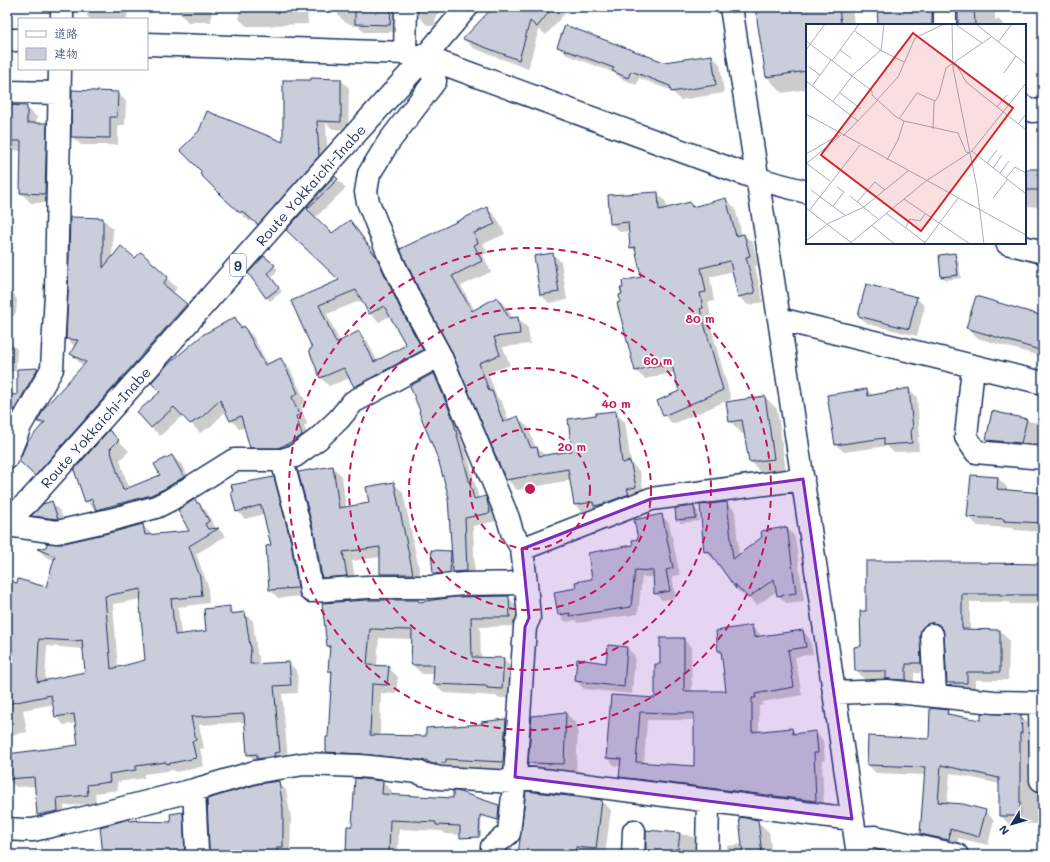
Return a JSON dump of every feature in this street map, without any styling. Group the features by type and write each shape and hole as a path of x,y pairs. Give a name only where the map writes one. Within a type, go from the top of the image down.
{"street":[{"path":"62,7 62,18"},
{"path":"406,7 415,55 435,81 388,143 369,174 366,192 368,202 410,302 440,355 508,518 512,532 522,548 526,583 529,618 524,627 509,833 492,847 492,855"},
{"name":"Route Yokkaichi-Inabe","path":"7,521 29,501 303,192 415,55 467,7"},
{"path":"731,7 803,479 855,837 884,855"},
{"path":"945,7 945,24"},
{"path":"7,40 18,40"},
{"path":"148,44 415,55 758,179 806,192"},
{"path":"7,458 20,426 52,369 56,293 60,70"},
{"path":"7,92 59,93"},
{"path":"1026,108 1032,111 1043,110"},
{"path":"1011,244 1043,252"},
{"path":"779,319 1043,383"},
{"path":"7,525 57,532 114,519 156,507 170,500 234,460 282,460 296,456 339,419 353,402 440,355"},
{"path":"973,366 966,437 976,452 1043,458"},
{"path":"282,460 303,539 311,591 367,587 431,587 464,584 526,583"},
{"path":"522,548 651,498 803,479"},
{"path":"932,635 935,696"},
{"path":"834,693 887,691 994,702 1041,704 1041,780"},
{"path":"7,829 34,830 194,790 255,772 304,764 360,766 418,772 440,778 514,779 568,783 708,801 855,837 875,837 957,855"},
{"path":"194,790 197,851 199,855"},
{"path":"707,855 708,801"},
{"path":"633,855 634,831"}],"highlighted area":[{"path":"803,479 852,819 515,777 525,627 529,618 522,549 651,499"}],"building":[{"path":"355,7 391,7 390,25 355,24"},
{"path":"493,7 553,7 537,27 530,21 519,60 463,39"},
{"path":"755,7 839,7 841,24 806,24 806,71 766,77"},
{"path":"877,7 932,7 932,24 878,24"},
{"path":"958,7 974,7 975,24 958,24"},
{"path":"565,25 664,62 712,55 716,85 671,92 670,86 631,71 628,78 612,71 614,68 557,47"},
{"path":"311,78 341,79 341,122 317,121 319,156 258,225 242,211 240,213 219,194 200,174 202,172 180,150 199,131 207,111 283,142 283,80 311,80"},
{"path":"72,90 118,92 117,117 110,117 110,138 71,137"},
{"path":"7,105 27,106 27,123 47,123 45,194 20,193 21,141 7,141"},
{"path":"1026,169 1043,169 1043,190 1027,190"},
{"path":"335,176 338,179 307,209 332,233 350,220 377,258 400,308 423,350 354,387 344,368 320,378 309,350 312,348 291,301 339,280 286,230","holes":["356,290 369,314 384,306 406,345 374,362 359,331 336,343 319,305"]},
{"path":"658,192 659,210 690,202 692,207 726,198 736,236 744,234 750,256 746,257 755,293 738,297 730,261 701,268 706,292 700,293 703,308 700,309 723,390 663,416 657,401 679,391 671,362 635,371 617,303 620,302 619,295 622,294 620,288 623,288 622,281 641,277 635,247 630,248 628,222 610,224 608,195"},
{"path":"487,207 495,224 474,233 478,243 474,245 482,261 452,276 472,311 497,297 509,318 518,317 520,334 494,337 500,355 479,363 489,391 492,391 503,422 518,416 531,448 537,447 539,456 572,451 568,419 596,415 596,413 616,411 622,463 630,461 636,487 627,489 629,494 594,506 593,502 574,505 568,469 506,480 451,350 422,296 400,249"},
{"path":"70,217 103,218 103,268 121,246 135,258 141,252 168,277 163,284 187,304 35,476 19,461 27,442 45,422 37,422 45,407 86,362 70,354 78,340 66,339"},
{"path":"553,253 559,292 540,295 534,256"},
{"path":"955,253 958,275 941,277 939,255"},
{"path":"264,256 275,265 268,273 279,288 266,298 248,273"},
{"path":"866,284 917,297 909,329 858,316"},
{"path":"976,296 1043,316 1043,351 966,328"},
{"path":"235,317 241,328 244,326 265,365 281,358 298,393 292,397 299,415 296,416 302,435 294,441 278,448 250,448 241,416 230,421 220,400 202,417 190,424 174,407 151,428 137,412 160,392 151,383 167,365 204,334"},
{"path":"38,368 7,421 7,394 17,395 17,369"},
{"path":"434,373 453,419 474,499 486,496 490,513 465,518 467,571 453,572 449,498 438,459 410,386"},
{"path":"909,388 913,429 911,429 912,443 884,445 884,438 835,445 827,395 867,389 868,396"},
{"path":"765,396 774,459 749,462 742,420 729,422 726,402"},
{"path":"992,411 1027,419 1021,443 986,440"},
{"path":"109,430 119,440 110,449 123,490 160,475 154,464 172,455 184,477 151,495 96,510 92,499 85,502 74,470"},
{"path":"333,466 339,508 369,503 366,487 394,482 413,574 380,574 380,547 343,552 347,576 322,578 315,536 298,472"},
{"path":"971,475 998,477 997,489 1043,493 1043,523 967,517"},
{"path":"274,477 291,542 298,588 269,590 266,546 271,545 261,505 236,512 231,492 233,491 231,485"},
{"path":"195,499 197,503 199,503 209,521 205,524 208,529 219,528 189,546 200,577 202,596 171,599 175,635 206,631 204,609 230,606 230,614 245,612 251,646 250,664 289,662 291,685 274,686 280,752 274,753 275,756 257,759 257,754 247,755 244,714 191,717 196,740 192,741 196,758 167,764 166,762 136,766 136,770 109,774 110,782 87,785 88,795 57,798 58,811 37,815 34,777 7,779 7,754 78,745 74,714 55,717 51,695 7,704 7,674 10,673 12,648 7,647 7,580 17,583 18,579 46,587 55,556 37,549 46,547 47,543 60,544 143,524 145,535 189,531 178,510","holes":["141,589 140,606 145,660 111,669 105,596","39,639 82,640 85,672 37,682"]},
{"path":"52,501 58,519 31,516 43,504"},
{"path":"727,502 733,559 762,537 761,531 787,527 796,593 777,596 774,579 748,598 735,584 736,589 709,551 704,552 700,505"},
{"path":"694,506 696,518 676,520 675,508"},
{"path":"662,514 673,568 666,570 670,591 654,594 653,571 635,570 631,607 570,616 570,613 558,615 554,592 576,588 575,582 592,579 588,553 633,545 632,540 638,539 634,520"},
{"path":"431,550 451,551 450,573 433,574"},
{"path":"866,561 1043,564 1043,595 962,594 962,629 1000,630 1000,672 967,672 967,683 947,683 943,629 938,624 931,623 925,625 921,630 921,663 906,664 906,680 886,679 886,671 855,671 854,647 861,646 860,611 866,611"},
{"path":"509,596 510,617 471,617 472,657 504,658 502,689 487,688 487,686 433,684 434,665 411,665 412,630 370,629 367,665 389,666 387,685 372,684 370,735 426,736 426,728 482,724 481,722 506,719 503,762 446,759 446,763 433,764 428,761 326,752 332,671 328,671 330,646 327,646 322,603 367,600 418,600 419,602 455,597"},
{"path":"752,625 754,637 803,630 806,647 788,650 794,687 755,694 756,698 752,698 752,732 792,728 793,734 816,731 818,753 814,753 816,801 619,777 621,759 606,758 611,695 655,698 655,664 660,664 660,638 684,638 684,691 726,691 721,651 718,651 716,631","holes":["640,712 694,713 694,766 636,762"]},
{"path":"608,645 627,647 624,687 575,681 577,659 606,663"},
{"path":"930,708 948,710 947,714 981,720 981,713 1021,715 1020,816 999,816 999,778 941,765 938,802 963,804 986,810 979,837 950,829 949,840 920,834 925,767 867,765 868,736 929,739"},
{"path":"566,712 564,764 528,763 532,716"},
{"path":"355,778 383,781 382,794 453,798 453,791 457,791 499,805 498,820 480,815 479,837 460,838 460,826 436,825 436,822 390,820 389,855 346,855 347,826 352,826"},
{"path":"279,781 283,809 283,847 277,847 277,855 211,855 209,848 207,799 258,784"},
{"path":"526,791 602,800 596,849 576,847 575,855 518,855"},
{"path":"183,812 185,855 103,855 100,827 129,819 130,821 171,822 170,814"},
{"path":"739,817 758,820 762,855 743,855"},
{"path":"646,830 680,833 678,849 675,849 675,855 646,855"}]}
